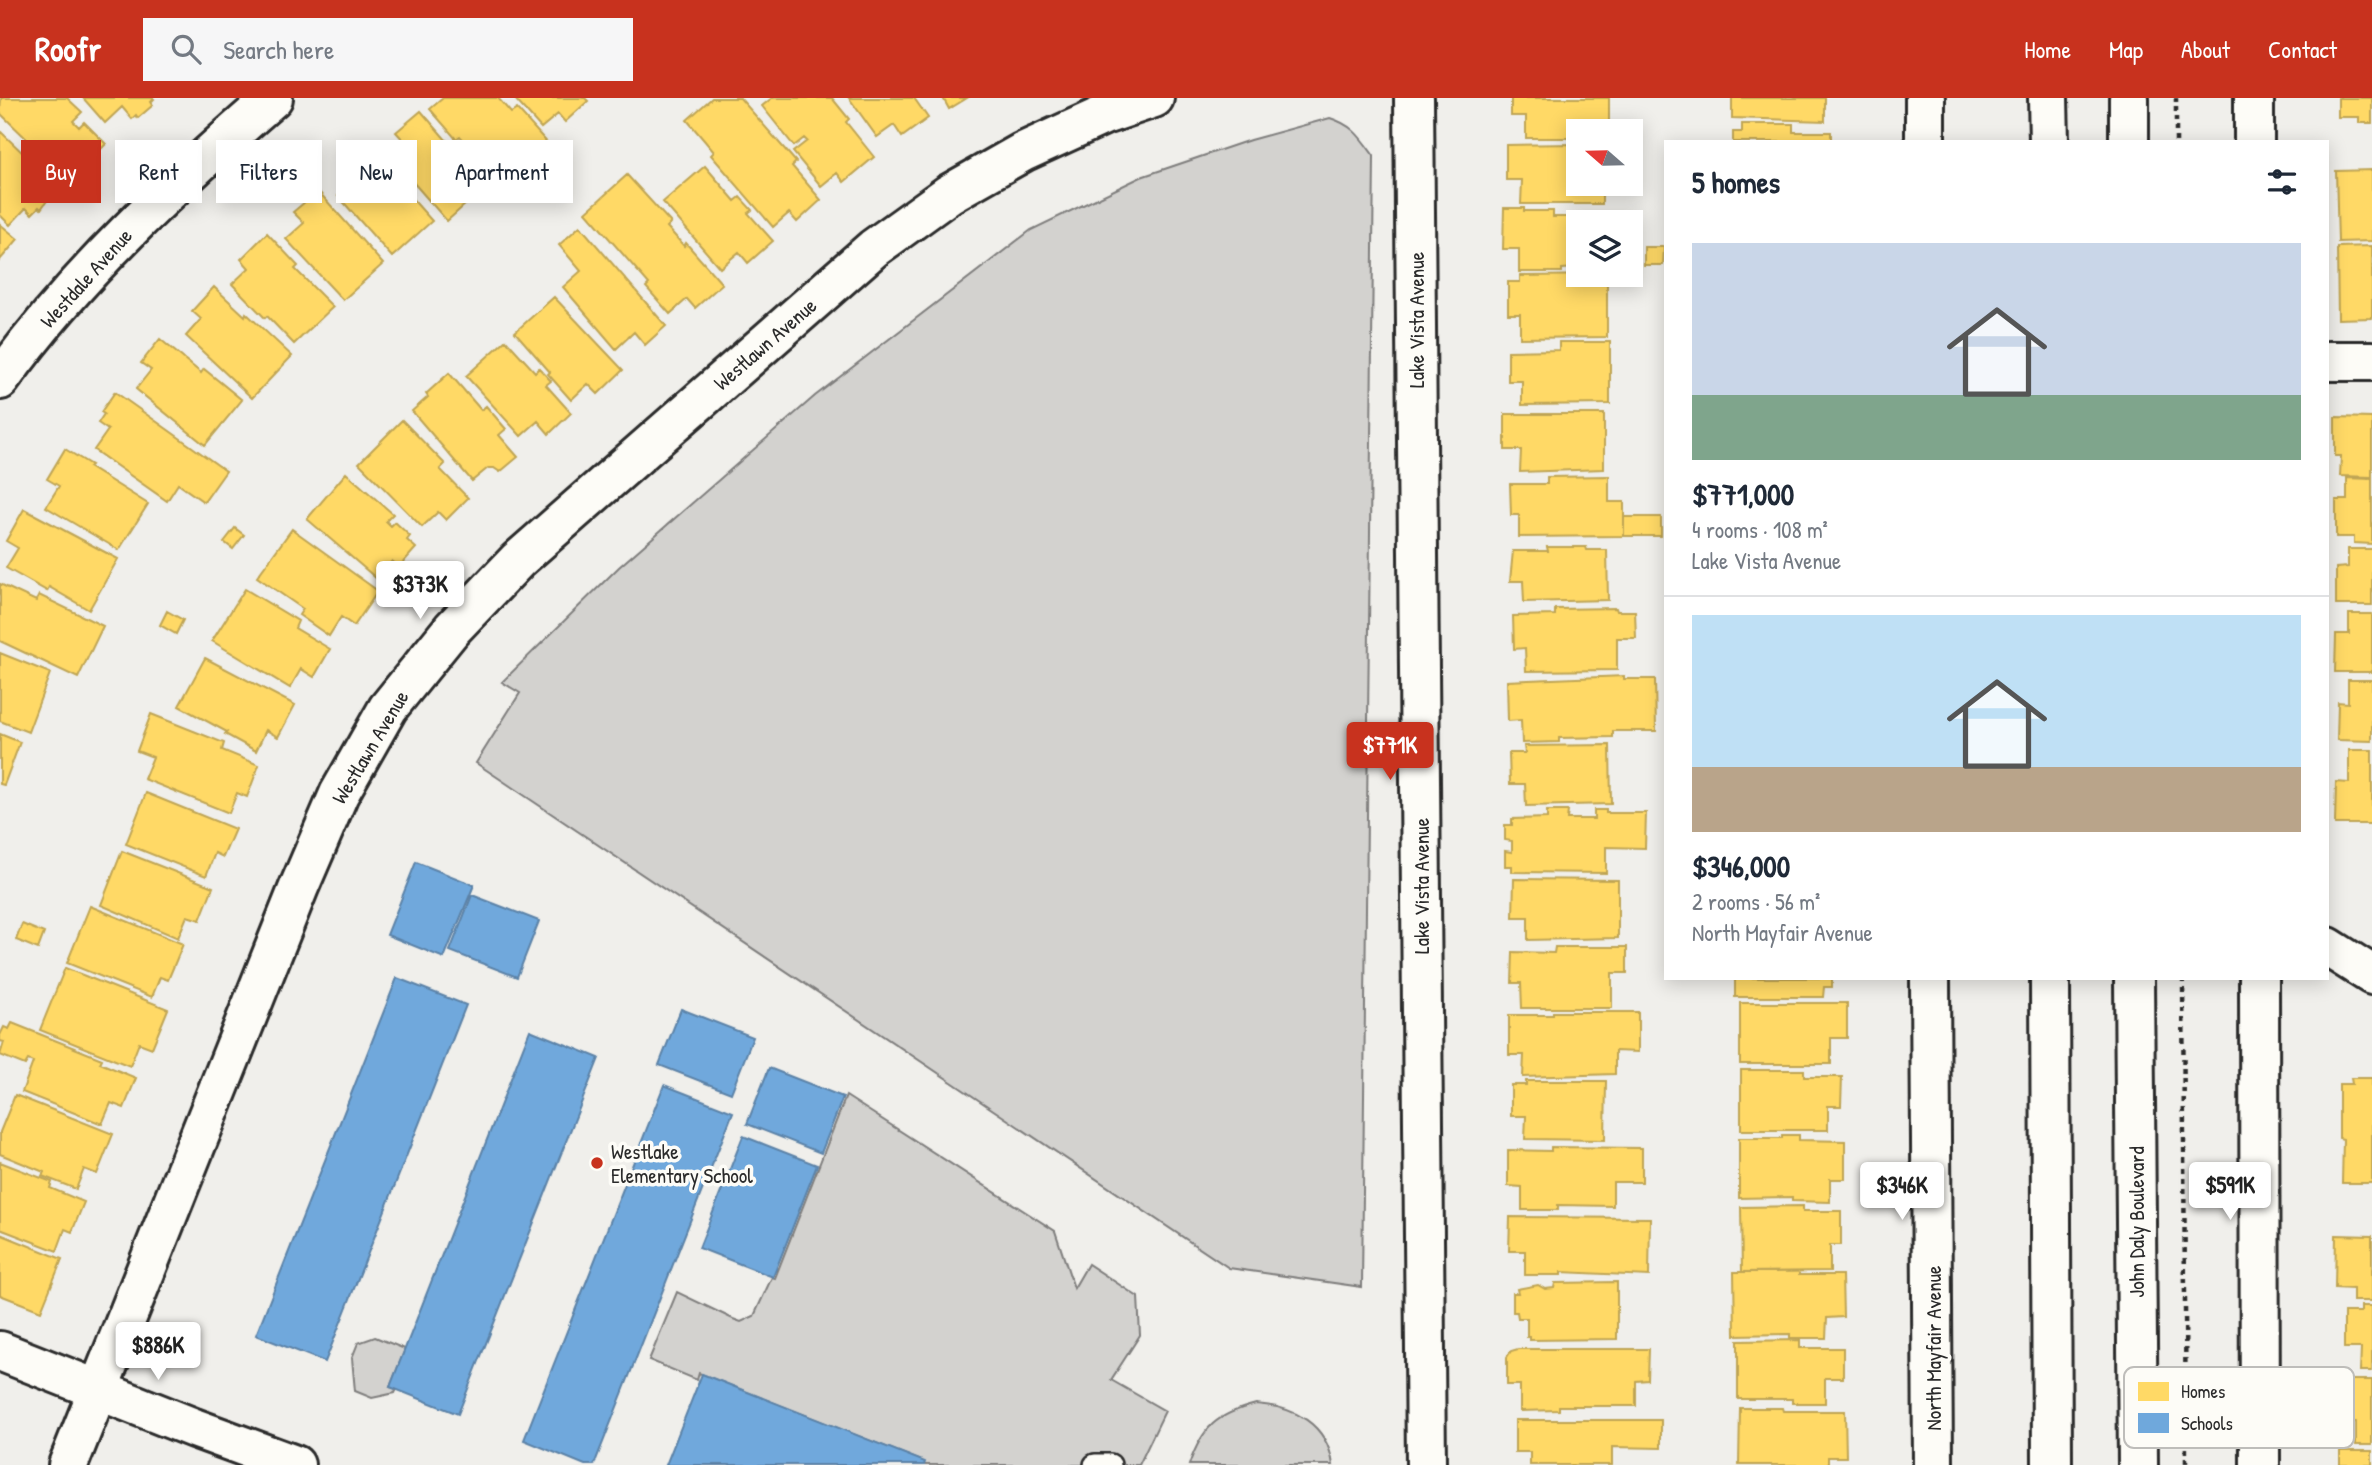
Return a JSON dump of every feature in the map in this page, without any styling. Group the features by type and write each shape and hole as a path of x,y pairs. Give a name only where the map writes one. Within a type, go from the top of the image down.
{"street":[{"name":"Westdale Avenue","path":"0,380 64,300 119,240 178,181 273,98"},
{"name":"Westlawn Avenue","path":"68,1465 299,887 339,794 388,708 452,629 518,560 874,248 949,194 1023,152 1104,115 1154,98"},
{"name":"Lake Vista Avenue","path":"1414,98 1426,1465"},
{"path":"1925,98 1925,140"},
{"path":"2049,98 2049,140"},
{"path":"2129,98 2129,140"},
{"path":"2254,98 2254,140"},
{"path":"2329,361 2372,360"},
{"path":"2329,948 2372,975"},
{"name":"North Mayfair Avenue","path":"1930,980 1933,1465"},
{"path":"2050,980 2052,1465"},
{"name":"John Daly Boulevard","path":"2134,980 2137,1367"},
{"path":"2259,980 2260,1367"},
{"path":"0,1351 295,1465"}],"lane":[{"path":"1095,1465 1110,1465"}],"path":[{"path":"2176,98 2176,140"},
{"path":"2183,980 2185,1367"}],"shaded area":[{"path":"1330,118 1350,128 1374,156 1362,1287 1229,1268 476,763 520,693 502,682 619,567 815,396 1031,230 1141,177 1250,140"},
{"path":"846,1096 1055,1231 1074,1288 1088,1264 1138,1297 1140,1335 1111,1380 1165,1411 1139,1465 921,1465 922,1461 699,1373 697,1380 649,1360 677,1292 741,1322 754,1316 772,1277 775,1278"},
{"path":"375,1337 405,1349 390,1387 397,1389 395,1393 372,1398 355,1391 352,1358 358,1343"},
{"path":"1256,1404 1283,1409 1306,1420 1324,1438 1333,1465 1189,1465 1199,1441 1213,1424 1231,1412"}],"building: Homes":[{"path":"1,98 67,98 82,112 73,121 79,127 84,122 106,144 101,149 101,140 28,140 0,113"},
{"path":"83,98 154,99 151,102 153,105 138,118 136,115 132,119 122,107 105,123"},
{"path":"443,98 498,98 511,113 517,109 545,140 464,140 460,136 456,139 430,109"},
{"path":"514,98 585,98 588,101 565,122 558,114 541,128"},
{"path":"712,98 740,98 796,162 792,166 821,200 797,222 789,213 773,227 711,155 714,152 687,120"},
{"path":"772,98 832,98 849,119 846,122 874,157 844,182 837,173 821,186 793,152 807,141 804,138 794,146 762,106"},
{"path":"849,98 914,98 928,118 902,137 894,125 877,137"},
{"path":"943,98 967,98 949,109"},
{"path":"1511,98 1609,98 1609,119 1566,119 1566,138 1526,138 1526,116 1511,116"},
{"path":"1732,98 1825,98 1825,121 1732,118"},
{"path":"2338,98 2372,98 2372,123 2359,123 2359,117 2338,117"},
{"path":"421,111 446,140 431,140 431,203 417,187 417,140 403,140 396,132"},
{"path":"1742,124 1793,124 1793,132 1831,132 1831,140 1733,140 1733,132 1742,132"},
{"path":"0,131 21,151 21,203 45,203 32,214 26,208 10,225 0,215"},
{"path":"1566,144 1566,196 1602,196 1602,204 1521,204 1522,180 1506,180 1506,145"},
{"path":"705,166 735,201 740,197 752,210 748,213 773,241 748,263 739,252 720,268 663,202"},
{"path":"2372,170 2372,241 2338,242 2336,171"},
{"path":"627,175 671,223 667,227 684,246 686,243 722,284 695,308 687,299 670,314 646,287 649,284 586,212"},
{"path":"322,195 383,264 343,300 286,239 304,223 293,212 304,203 322,203"},
{"path":"344,203 416,203 432,221 392,257"},
{"path":"431,203 467,203 447,221"},
{"path":"1504,208 1553,211 1553,217 1566,217 1566,269 1562,269 1562,272 1519,272 1519,249 1503,249"},
{"path":"0,224 18,239 0,260"},
{"path":"580,226 666,326 645,345 634,332 616,349 563,287 581,271 559,245"},
{"path":"267,233 298,266 295,269 333,307 294,344 232,284 249,268 241,259"},
{"path":"2372,246 2372,318 2338,319 2337,247"},
{"path":"1644,247 1664,247 1663,265 1644,265"},
{"path":"1566,275 1566,287 1607,287 1607,337 1520,338 1520,314 1508,314 1508,282 1520,282 1520,276"},
{"path":"214,287 292,356 252,398 186,336 201,319 192,311"},
{"path":"554,297 623,370 598,394 588,384 571,400 515,332"},
{"path":"160,339 201,373 204,369 242,400 205,445 136,389 151,370 141,363"},
{"path":"506,340 535,372 539,368 551,381 546,385 571,413 549,434 538,421 521,436 466,376"},
{"path":"1559,342 1610,342 1610,404 1522,405 1522,381 1508,381 1508,351 1559,350"},
{"path":"449,373 481,410 486,406 506,429 499,435 518,457 500,472 488,468 472,481 412,411"},
{"path":"115,392 226,471 204,502 178,484 167,501 94,450 108,430 98,423 104,414 101,412"},
{"path":"1505,414 1604,414 1604,469 1520,472 1521,450 1505,450"},
{"path":"2335,417 2372,418 2372,477 2340,476 2341,456 2335,456"},
{"path":"402,420 445,464 440,469 468,498 446,520 438,512 422,527 359,463"},
{"path":"65,449 148,504 119,550 46,507 59,486 47,479"},
{"path":"346,473 393,514 386,521 391,526 395,522 410,536 407,540 416,548 399,567 392,561 377,579 307,519"},
{"path":"1609,476 1609,502 1624,502 1624,536 1519,537 1519,515 1511,515 1510,484 1547,484 1547,477"},
{"path":"2347,478 2372,479 2372,544 2354,543 2354,537 2336,537 2336,500 2347,500"},
{"path":"24,509 118,559 89,610 49,587 47,591 6,568 18,548 6,541"},
{"path":"1624,517 1661,517 1661,536 1624,536"},
{"path":"235,528 244,535 233,549 224,542"},
{"path":"292,529 378,591 354,626 341,617 329,636 299,615 303,609 257,577"},
{"path":"1547,547 1607,550 1608,600 1524,602 1523,581 1510,581 1513,551 1548,551"},
{"path":"2348,549 2372,549 2372,605 2336,605 2336,568 2348,567"},
{"path":"0,584 36,601 39,595 103,626 78,678 0,641"},
{"path":"245,589 298,621 295,628 330,649 314,677 301,669 290,688 212,641"},
{"path":"1616,608 1617,611 1635,611 1636,638 1617,638 1617,670 1526,671 1525,648 1514,649 1513,616 1555,615 1555,609"},
{"path":"167,611 183,620 176,634 160,625"},
{"path":"2349,614 2372,614 2372,672 2335,672 2336,634 2349,634"},
{"path":"0,653 50,673 28,732 0,721"},
{"path":"205,658 295,705 278,737 266,730 256,751 179,706"},
{"path":"1624,676 1624,679 1655,679 1656,731 1613,731 1613,737 1559,738 1559,742 1522,743 1521,720 1508,721 1507,681"},
{"path":"2348,680 2372,680 2372,741 2337,740 2338,702 2348,703"},
{"path":"151,714 224,743 222,750 259,765 247,797 237,793 229,813 144,779 153,757 137,751"},
{"path":"0,734 20,742 4,785 0,784"},
{"path":"1610,745 1611,804 1526,806 1525,784 1510,784 1509,753 1525,753 1524,746"},
{"path":"2349,750 2372,750 2372,824 2335,824 2336,782 2349,783"},
{"path":"146,793 235,829 223,857 215,853 206,876 126,844"},
{"path":"1594,810 1606,810 1606,813 1646,813 1645,848 1606,847 1606,873 1512,872 1512,866 1505,866 1505,851 1512,852 1512,841 1505,840 1505,825 1512,825 1512,819 1547,818 1547,811 1568,811 1567,819 1594,819"},
{"path":"122,851 213,887 200,920 187,916 178,938 101,905"},
{"path":"1514,879 1618,880 1618,938 1528,940 1528,917 1513,917"},
{"path":"90,906 183,944 168,980 160,977 152,997 67,963"},
{"path":"22,924 44,933 38,949 16,940"},
{"path":"1555,947 1627,947 1627,973 1612,973 1612,1008 1522,1008 1521,983 1512,983 1513,952 1554,953"},
{"path":"65,968 168,1009 152,1048 139,1043 130,1066 40,1030"},
{"path":"1735,980 1832,980 1832,987 1824,987 1823,997 1735,997"},
{"path":"1740,1003 1847,1003 1847,1038 1831,1038 1831,1064 1740,1064"},
{"path":"1553,1012 1638,1012 1638,1052 1615,1051 1615,1074 1523,1077 1524,1055 1509,1055 1509,1015 1553,1015"},
{"path":"12,1023 102,1059 100,1063 136,1078 124,1108 111,1103 102,1124 22,1092 33,1062 28,1060 25,1065 0,1055 4,1042 0,1041 0,1035 4,1027 9,1029"},
{"path":"1741,1070 1804,1070 1804,1077 1842,1077 1841,1106 1828,1106 1828,1130 1741,1130"},
{"path":"2351,1078 2372,1078 2372,1183 2342,1183 2343,1139 2339,1138 2339,1084 2352,1084"},
{"path":"1526,1081 1606,1081 1605,1140 1525,1139 1526,1116 1511,1116 1511,1085 1526,1085"},
{"path":"15,1095 113,1134 97,1174 84,1169 76,1189 42,1176 44,1172 0,1154 0,1132"},
{"path":"1782,1135 1799,1135 1799,1140 1845,1141 1845,1179 1830,1179 1830,1202 1792,1201 1792,1197 1739,1198 1739,1138 1782,1138"},
{"path":"1551,1147 1642,1148 1642,1182 1613,1182 1613,1206 1558,1205 1558,1210 1522,1210 1522,1187 1508,1186 1508,1150 1551,1151"},
{"path":"0,1162 52,1182 50,1188 84,1202 72,1232 65,1229 57,1251 0,1229"},
{"path":"1803,1206 1803,1211 1841,1211 1841,1245 1830,1245 1830,1271 1742,1272 1741,1207"},
{"path":"1510,1217 1650,1218 1649,1276 1561,1272 1561,1275 1525,1275 1525,1251 1509,1251"},
{"path":"0,1234 62,1259 41,1311 0,1295"},
{"path":"2336,1235 2372,1236 2372,1301 2353,1301 2353,1289 2335,1288"},
{"path":"1734,1272 1842,1275 1843,1317 1827,1318 1826,1338 1790,1338 1790,1334 1735,1335"},
{"path":"1617,1282 1617,1339 1530,1340 1530,1337 1527,1337 1527,1318 1518,1318 1517,1312 1513,1312 1513,1293 1518,1293 1517,1289 1538,1285 1545,1289 1554,1288 1555,1283"},
{"path":"2361,1306 2372,1306 2372,1371 2360,1371 2361,1348 2344,1348 2344,1312 2361,1312"},
{"path":"1800,1340 1800,1348 1843,1348 1843,1378 1825,1378 1825,1403 1792,1403 1792,1399 1738,1399 1738,1341"},
{"path":"1649,1349 1648,1380 1636,1381 1636,1406 1559,1406 1559,1410 1520,1411 1520,1385 1507,1385 1507,1357 1511,1351"},
{"path":"2354,1380 2372,1380 2372,1445 2356,1445"},
{"path":"1740,1408 1845,1411 1846,1457 1828,1457 1828,1465 1739,1465"},
{"path":"1515,1420 1661,1420 1661,1448 1612,1447 1612,1465 1530,1465 1530,1452 1515,1452"},
{"path":"2340,1451 2372,1451 2372,1465 2340,1465"}],"building: Schools":[{"path":"416,862 474,885 444,958 387,935"},
{"path":"472,895 539,921 517,977 450,951"},
{"path":"397,978 466,1005 325,1362 256,1335"},
{"path":"681,1009 753,1037 731,1093 659,1065"},
{"path":"530,1030 599,1058 458,1414 390,1387"},
{"path":"769,1068 843,1097 821,1153 747,1124"},
{"path":"664,1085 733,1112 594,1465 585,1465 524,1440"},
{"path":"743,1136 817,1165 773,1277 699,1248"},
{"path":"702,1374 925,1462 924,1465 666,1465"}],"place":[{"name":"Westlake Elementary School","path":"597,1163"}]}
